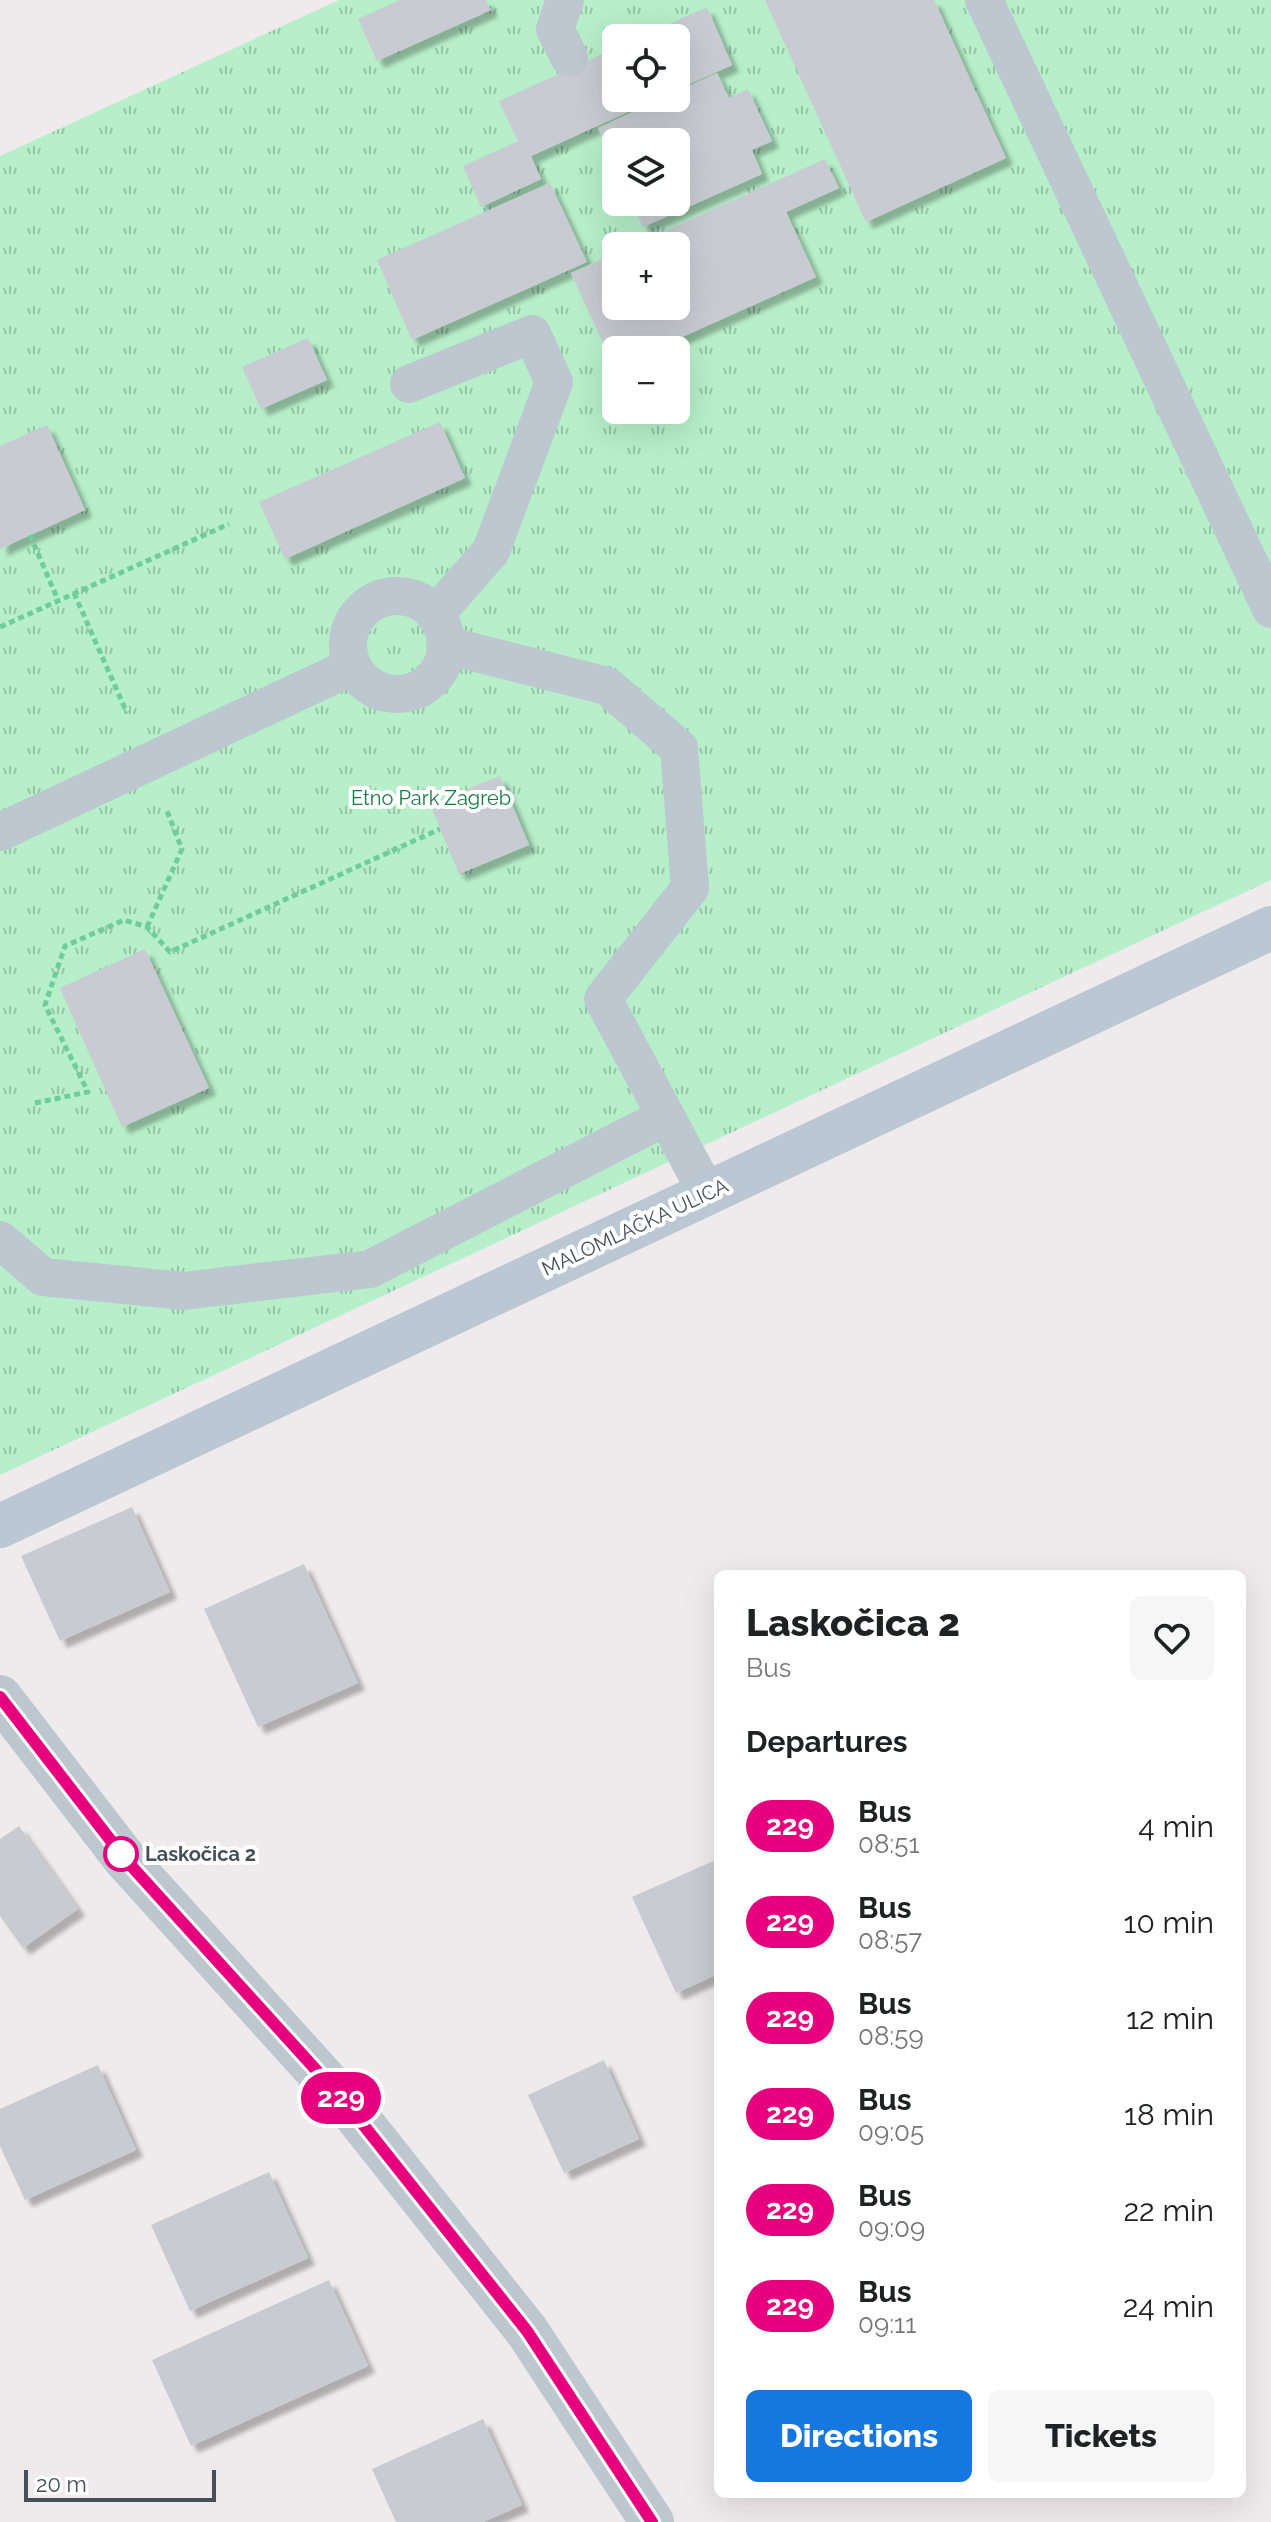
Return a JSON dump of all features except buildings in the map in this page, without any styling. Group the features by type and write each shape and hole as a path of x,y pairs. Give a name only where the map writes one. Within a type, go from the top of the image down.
{"street":[{"name":"MALOMLAČKA ULICA","path":"0,1526 1271,928"},
{"path":"0,1697 125,1859 346,2103 527,2331 652,2522"}],"lane":[{"path":"565,0 555,29 569,57"},
{"path":"984,0 1271,609"},
{"path":"409,384 532,334 554,382 491,551 440,630 435,677 423,687 407,693 391,694 375,689 353,666 348,636 364,609 377,600 407,598 423,604 440,630 607,686 679,748 690,888 603,999 707,1193"},
{"path":"0,832 353,666"},
{"path":"0,1240 43,1277 184,1291 370,1269 665,1117"}],"path":[{"path":"0,627 229,524"},
{"path":"30,535 58,601"},
{"path":"35,1103 88,1092 45,1005 65,946 124,920 147,927 170,952 440,829"}],"green space":[{"name":"Etno Park Zagreb","path":"339,0 1271,0 1271,880 0,1475 0,156"}],"bus line":[{"name":"229","path":"0,1697 125,1859 346,2103 527,2331 652,2522"}],"place":[{"name":"Laskočica 2","path":"121,1854"}]}
